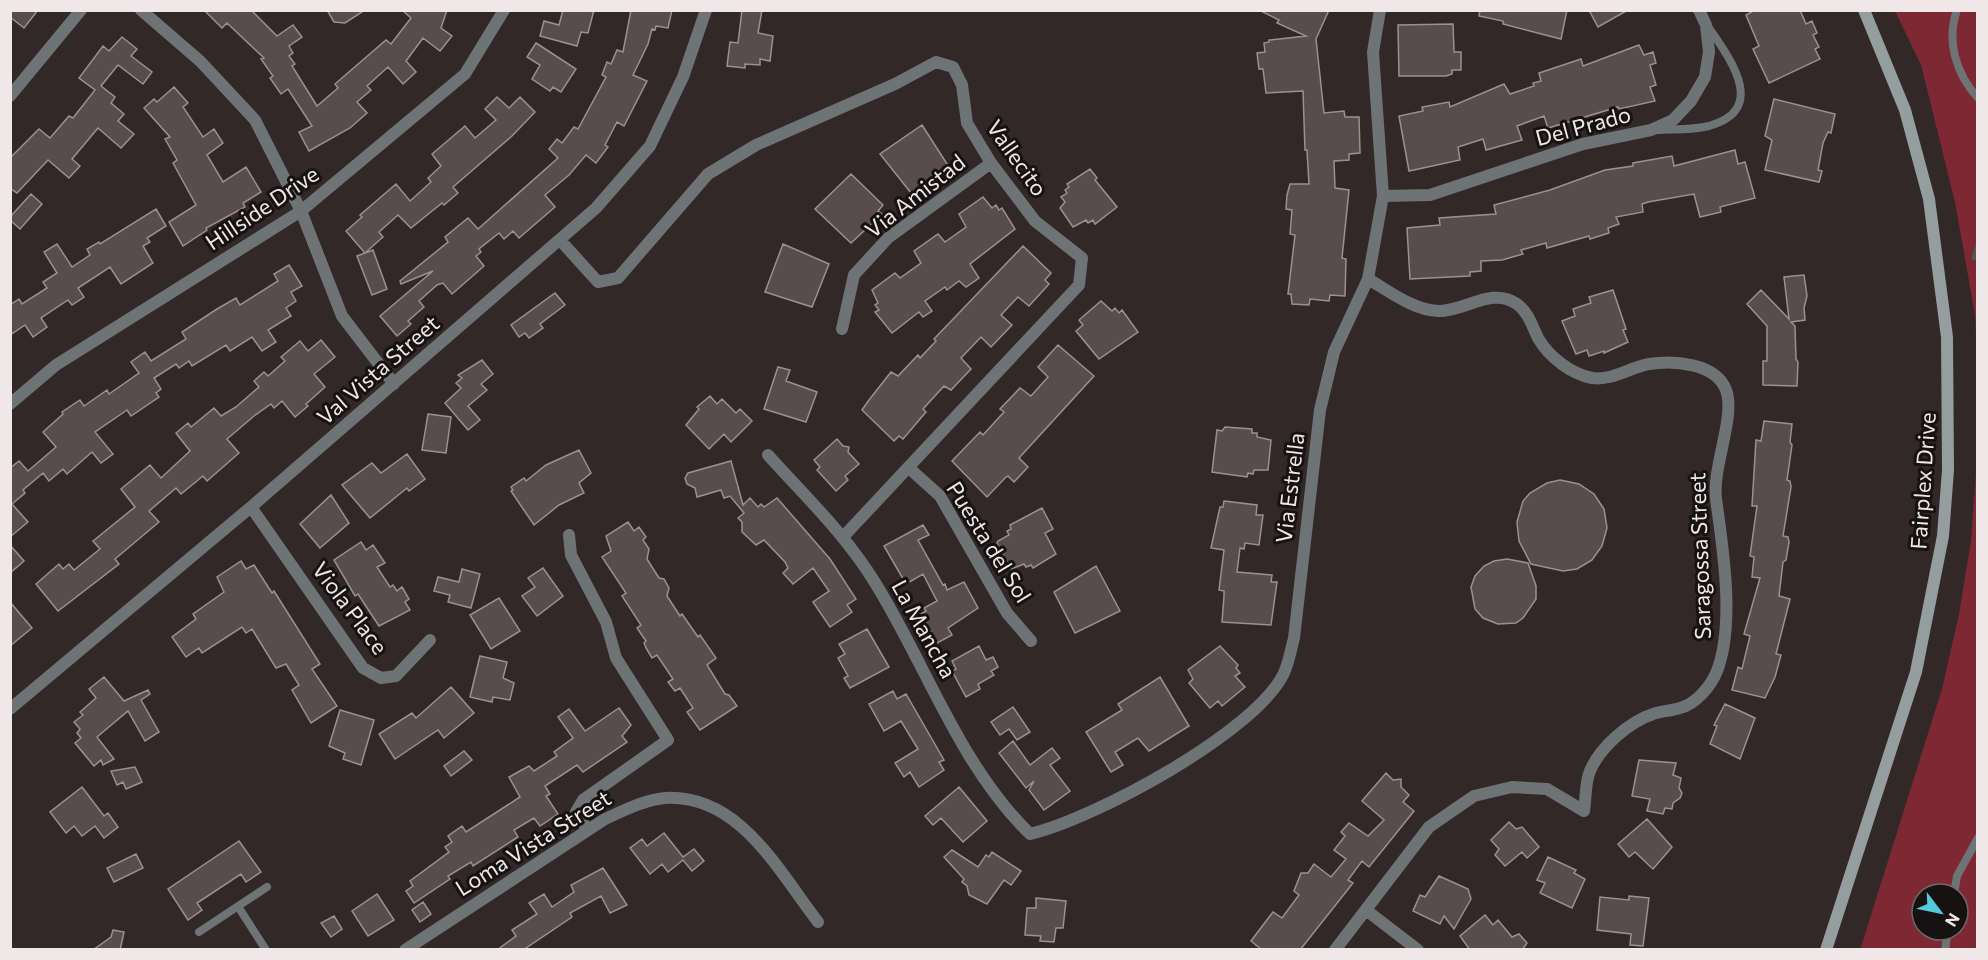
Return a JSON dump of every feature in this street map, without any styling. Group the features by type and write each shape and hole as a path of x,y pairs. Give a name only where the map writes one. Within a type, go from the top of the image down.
{"main road":[{"name":"Fairplex Drive","path":"1826,950 1916,672 1943,536 1948,470 1947,337 1929,199 1905,110 1864,10"}],"street":[{"path":"10,96 81,10"},
{"path":"141,10 201,61 255,120 302,211 342,316 394,384"},
{"name":"Hillside Drive","path":"10,404 56,365 302,211 465,74 504,10"},
{"name":"Val Vista Street","path":"10,710 251,507 596,208 650,146 684,77 706,10"},
{"name":"Via Estrella","path":"1030,834 1058,827 1118,800 1223,735 1261,704 1284,673 1294,638 1320,410 1334,352 1368,279 1383,196 1373,52 1380,10"},
{"name":"Del Prado","path":"1383,196 1430,195 1583,144 1651,130 1673,120 1691,101 1705,77 1710,52 1706,25 1699,10"},
{"name":"Vallecito","path":"560,240 598,282 618,278 708,174 756,145 895,84 936,62 953,67 962,85 968,123 991,163 1035,221 1082,258 1079,285 843,537"},
{"name":"Via Amistad","path":"842,329 854,275 888,238 991,163"},
{"name":"Saragossa Street","path":"1335,950 1429,827 1473,796 1512,787 1547,789 1584,812 1590,771 1619,732 1652,714 1683,708 1704,693 1716,674 1726,645 1723,539 1716,496 1717,467 1727,411 1726,390 1715,376 1698,366 1675,363 1649,364 1614,376 1592,378 1570,369 1551,356 1539,339 1529,318 1517,304 1503,298 1490,297 1455,309 1437,311 1419,307 1368,279"},
{"name":"La Mancha","path":"768,455 843,537 874,581 967,751 1014,818 1030,834"},
{"name":"Puesta del Sol","path":"909,468 940,496 1007,614 1031,641"},
{"name":"Viola Place","path":"251,507 363,668 381,678 396,676 430,640"},
{"path":"569,535 571,555 606,622 616,658 668,741 583,800 576,812 588,830"},
{"name":"Loma Vista Street","path":"408,949 604,819 634,806 663,798 691,799 718,809 749,834 819,922"},
{"path":"1366,910 1418,950"}],"lane":[{"path":"1957,10 1951,31 1958,70 1977,98"},
{"path":"1651,130 1707,126 1726,119 1738,107 1742,93 1740,80 1731,60 1706,25"},
{"path":"1956,882 1977,838"},
{"path":"200,932 239,908 267,887"},
{"path":"239,908 266,950"}],"shaded area":[{"path":"1895,11 1977,11 1977,355 1975,315 1955,202 1921,65"},
{"path":"1977,457 1977,949 1860,950 1942,689 1959,614 1971,541"}],"building":[{"path":"10,10 38,10 24,28 10,17"},
{"path":"204,10 251,10 277,36 293,25 302,37 289,46 293,53 289,56 295,64 292,66 317,106 338,88 335,84 386,40 391,44 411,18 402,10 447,10 441,28 452,36 440,51 423,38 406,61 416,72 403,84 388,67 367,86 371,90 357,102 367,113 350,128 309,151 299,132 312,126 288,89 281,94 270,78 273,76 261,59 264,58 227,23 222,28"},
{"path":"327,10 365,10 345,23 334,22"},
{"path":"563,10 594,10 588,33 581,32 577,46 540,36 544,21 559,25"},
{"path":"631,10 672,10 668,28 656,26 655,30 652,29 648,44 633,75 647,81 624,126 617,122 605,145 608,147 596,163 586,155 569,175 545,195 555,207 519,238 513,231 504,239 499,233 479,249 481,252 476,256 484,266 452,294 443,283 437,285 419,301 424,307 408,321 411,324 397,336 380,316 433,271 401,284 400,281 448,242 445,237 468,218 478,229 558,158 549,149 557,139 562,143 574,127 578,129 606,77 602,75 607,62 611,64 617,50 623,52"},
{"path":"742,10 762,10 758,33 773,36 770,61 760,59 760,65 745,64 745,68 727,66 730,42 738,43"},
{"path":"1259,10 1329,10 1316,39 1324,113 1344,111 1345,117 1359,117 1360,153 1349,154 1349,160 1334,161 1335,188 1349,190 1342,258 1346,259 1345,296 1330,295 1329,301 1310,299 1309,305 1292,304 1291,294 1288,294 1295,235 1290,234 1292,210 1286,209 1287,195 1290,184 1309,184 1307,150 1305,150 1303,91 1266,93 1263,69 1259,69 1257,53 1265,52 1264,43 1269,40 1306,36 1277,23 1279,20"},
{"path":"1480,10 1567,10 1561,39 1479,16"},
{"path":"1589,10 1628,10 1598,27"},
{"path":"1755,10 1800,10 1806,24 1812,21 1817,33 1813,35 1819,47 1815,49 1820,59 1769,83 1753,49 1759,46 1746,15"},
{"path":"1453,24 1454,52 1461,52 1461,70 1452,70 1452,74 1446,76 1399,76 1398,25"},
{"path":"122,37 137,49 131,56 152,72 143,84 118,65 101,86 115,97 111,103 124,114 118,121 134,134 121,148 98,128 72,159 80,166 69,178 48,160 17,193 10,188 10,158 39,129 50,138 69,116 73,118 95,90 79,78 103,46 109,51"},
{"path":"536,43 576,69 561,92 553,87 550,91 532,79 540,65 527,57"},
{"path":"1639,45 1644,55 1653,52 1656,63 1650,65 1656,85 1650,87 1655,101 1619,109 1618,107 1548,128 1544,116 1517,126 1522,140 1486,150 1483,139 1458,147 1460,160 1409,171 1399,116 1423,111 1422,107 1449,102 1450,107 1504,84 1510,94 1534,86 1533,83 1541,81 1539,73 1581,59 1583,66"},
{"path":"174,87 188,103 183,107 203,137 214,129 223,143 207,155 223,182 246,167 261,192 243,203 245,207 206,228 207,230 183,246 169,222 196,205 173,163 177,160 165,139 170,137 144,108 154,99 157,102"},
{"path":"497,97 509,108 520,97 535,112 512,136 453,187 458,193 444,205 442,203 411,228 398,215 379,232 383,237 365,253 346,231 362,217 360,215 396,184 410,201 431,182 428,178 441,166 432,154 465,126 475,138 496,120 485,109"},
{"path":"1774,99 1835,114 1831,133 1828,132 1823,143 1818,170 1822,171 1819,182 1765,170 1772,140 1765,136"},
{"path":"922,125 949,167 911,193 880,154"},
{"path":"1735,150 1738,164 1745,162 1755,198 1720,207 1721,212 1700,217 1694,194 1648,202 1642,204 1643,212 1616,217 1619,224 1608,228 1609,233 1547,248 1546,243 1521,250 1523,254 1502,260 1481,261 1481,271 1470,272 1470,276 1410,279 1407,228 1440,225 1439,218 1496,214 1494,205 1550,190 1605,170 1633,166 1633,163 1672,156 1674,166"},
{"path":"1090,169 1097,178 1095,180 1117,207 1095,224 1093,220 1088,223 1086,220 1073,227 1060,208 1065,202 1061,197 1067,193 1065,190 1069,187 1067,184"},
{"path":"851,174 883,205 878,211 882,214 851,243 815,209"},
{"path":"31,194 42,204 20,229 10,220 10,217"},
{"path":"983,197 992,208 996,205 999,210 1002,208 1015,229 970,264 979,278 966,287 959,281 947,290 945,287 925,301 932,311 923,317 919,312 892,333 875,312 879,310 875,305 878,303 872,290 895,273 900,278 921,263 914,251 938,234 945,242 966,227 959,214"},
{"path":"156,209 166,226 147,238 150,242 143,246 153,263 121,284 110,267 78,288 84,297 72,305 68,300 41,318 47,327 33,337 25,325 10,335 10,305 19,299 22,304 47,288 43,282 57,273 44,252 57,244 72,267 90,255 87,249 99,242 100,244"},
{"path":"783,244 829,264 812,307 765,292"},
{"path":"1023,246 1051,273 1045,280 1049,284 1029,306 1018,297 1001,315 1012,325 991,347 981,337 961,358 971,369 951,390 944,386 923,409 926,412 903,439 899,436 894,441 862,410 891,372 898,376 918,355 920,358 936,341 934,339"},
{"path":"373,250 387,289 372,295 357,256"},
{"path":"289,265 302,286 291,292 296,301 286,308 291,316 268,330 276,342 262,351 252,337 230,351 226,345 192,366 189,361 179,368 176,364 154,378 161,389 156,393 159,397 131,416 127,410 95,432 113,454 101,463 92,452 67,474 63,469 49,481 43,473 23,490 25,493 12,504 28,522 10,537 10,468 19,461 28,471 56,447 43,432 63,414 62,412 80,400 84,406 107,390 109,394 139,373 131,362 145,352 151,361 186,339 182,332 217,309 236,298 240,305 278,281 274,274"},
{"path":"1804,275 1807,296 1804,308 1805,320 1791,322 1795,326 1797,386 1763,385 1763,361 1767,361 1767,326 1747,304 1761,290 1789,319 1784,277"},
{"path":"1613,290 1628,342 1604,353 1604,351 1589,356 1587,350 1576,354 1562,321 1575,316 1573,309 1591,303 1589,297"},
{"path":"555,293 565,305 540,324 543,328 529,338 525,333 519,337 511,325"},
{"path":"1101,301 1112,311 1115,308 1119,313 1122,310 1138,332 1099,359 1076,331 1083,325 1079,320"},
{"path":"321,340 335,357 314,374 325,387 306,404 308,406 295,417 282,401 274,408 271,404 254,416 227,439 239,453 207,481 203,476 181,494 176,488 149,511 159,522 115,559 119,564 58,611 36,584 59,564 63,569 69,564 74,570 100,549 93,541 135,507 121,489 150,465 161,478 190,451 176,433 188,423 191,427 214,408 221,416 236,407 259,387 254,381 264,372 268,376 285,361 281,357 300,341 308,351"},
{"path":"1058,345 1094,376 1019,458 1028,467 1014,482 1008,476 1005,478 987,497 952,461 980,432 983,435 1004,412 1000,409 1020,388 1031,396 1048,377 1038,367"},
{"path":"482,360 493,374 481,384 487,390 468,406 480,420 468,430 445,403 461,388 456,383 462,378 458,375"},
{"path":"778,367 790,370 786,381 817,392 806,422 764,409"},
{"path":"710,396 717,404 722,399 736,413 740,409 752,421 731,442 724,434 709,449 686,425 699,409 697,407"},
{"path":"428,414 451,417 446,453 422,450"},
{"path":"1764,421 1792,424 1790,442 1792,445 1787,480 1790,481 1791,487 1783,536 1788,537 1789,542 1786,560 1783,562 1779,596 1790,599 1776,654 1781,655 1775,677 1765,698 1732,690 1738,667 1742,669 1750,636 1744,634 1760,578 1752,577 1754,557 1750,556 1757,506 1752,506 1756,440 1761,441"},
{"path":"1225,427 1252,429 1252,433 1257,433 1257,437 1271,440 1268,470 1254,470 1253,474 1248,473 1247,477 1212,472 1217,430 1222,431"},
{"path":"837,439 843,446 849,447 848,452 859,464 845,476 848,480 836,491 817,470 820,467 814,460"},
{"path":"579,450 591,473 579,483 584,493 559,505 534,525 511,491 513,490 511,487 524,478 526,481 546,465"},
{"path":"407,454 425,479 409,491 407,488 370,518 342,485 372,463 381,473"},
{"path":"731,461 743,505 750,498 758,507 761,504 764,507 777,498 830,559 856,599 847,605 852,612 830,627 813,602 829,591 813,568 793,584 783,573 788,568 785,562 764,540 756,545 742,532 742,522 738,518 744,513 730,496 724,498 721,490 697,497 695,488 687,484 685,478 688,473"},
{"path":"1560,480 1579,484 1594,494 1604,509 1607,528 1602,546 1592,560 1577,569 1563,571 1531,564 1519,541 1517,522 1523,501 1530,493 1547,483"},
{"path":"331,495 349,523 320,548 300,524"},
{"path":"1224,501 1257,505 1256,515 1263,515 1259,545 1245,543 1244,549 1240,548 1237,572 1272,575 1271,582 1277,582 1271,625 1222,622 1224,591 1219,590 1224,550 1211,548 1220,507 1223,507"},
{"path":"1042,508 1053,529 1045,533 1056,554 1033,568 1031,565 1026,567 1024,564 1011,569 998,541 1009,535 1007,531 1011,529 1010,525"},
{"path":"628,522 634,531 639,527 646,537 643,540 649,549 647,559 659,578 664,579 669,588 667,596 680,616 682,614 716,658 707,665 725,694 729,695 737,706 700,730 687,712 693,708 680,688 675,691 668,682 673,679 657,655 652,658 646,648 644,643 646,641 637,628 641,625 622,596 626,593 602,557 611,551 606,536"},
{"path":"923,525 929,535 918,540 943,585 945,584 947,590 964,582 978,608 948,628 952,635 937,643 921,614 926,611 924,608 937,601 923,574 906,584 884,546"},
{"path":"361,542 366,550 373,545 385,563 377,567 390,587 393,585 397,591 402,587 409,599 405,602 410,610 379,626 358,594 355,596 334,560"},
{"path":"10,545 24,561 10,573"},
{"path":"1507,559 1528,563 1536,586 1536,599 1523,618 1516,623 1498,624 1483,618 1475,609 1471,587 1475,576 1484,566 1494,561"},
{"path":"241,561 246,569 254,565 272,593 274,591 320,664 312,669 337,706 311,723 292,690 299,685 286,664 276,668 252,629 246,633 242,627 202,653 199,648 186,657 172,637 196,619 193,614 224,592 217,577"},
{"path":"1096,566 1120,611 1075,633 1054,592"},
{"path":"543,568 563,596 537,616 522,596 535,587 528,578"},
{"path":"462,569 480,574 471,608 448,602 450,595 434,591 438,577 459,582"},
{"path":"499,598 520,631 491,649 470,615"},
{"path":"10,602 32,628 10,646"},
{"path":"867,629 889,667 850,688 844,678 848,676 838,658 845,654 839,644"},
{"path":"979,646 986,660 993,657 998,667 991,671 994,675 978,684 980,689 966,697 952,671 956,669 952,661"},
{"path":"1220,646 1238,665 1236,668 1240,673 1235,676 1245,687 1222,706 1218,701 1210,708 1189,683 1193,679 1188,670"},
{"path":"480,656 507,662 503,678 514,683 510,700 493,697 492,702 470,697"},
{"path":"104,677 124,701 148,690 150,694 141,700 159,732 145,741 128,711 97,737 114,759 103,765 101,760 94,766 75,743 81,738 77,733 80,729 74,722 83,715 80,712 96,698 89,689"},
{"path":"1160,677 1189,726 1149,751 1138,738 1115,752 1123,765 1111,772 1086,732 1122,710 1118,704"},
{"path":"451,687 474,713 444,738 438,730 395,759 379,734 412,713 416,718"},
{"path":"893,691 897,699 906,694 944,760 939,762 944,770 919,787 910,772 904,777 895,763 918,749 901,721 884,731 869,704"},
{"path":"1725,704 1755,718 1740,759 1710,744 1717,726 1714,725"},
{"path":"1013,707 1030,732 1017,740 1009,729 1000,735 991,722"},
{"path":"619,708 631,725 622,736 627,742 583,772 577,765 545,786 550,794 546,796 558,814 540,826 534,818 514,830 518,837 473,866 471,862 448,876 450,879 414,903 406,891 413,886 410,881 449,852 445,847 452,842 448,836 462,826 466,832 520,797 509,777 529,766 534,771 557,756 554,752 573,738 558,717 569,709 585,731"},
{"path":"340,710 374,720 361,765 343,759 345,753 329,746"},
{"path":"1013,741 1030,765 1052,748 1060,758 1050,765 1070,791 1044,810 1029,790 1034,781 1026,788 999,753"},
{"path":"464,751 472,760 451,776 444,766"},
{"path":"1639,760 1676,763 1673,775 1681,778 1679,788 1682,793 1680,798 1673,803 1672,809 1665,808 1663,814 1647,811 1650,799 1632,796"},
{"path":"135,767 142,782 126,789 123,782 117,785 111,771"},
{"path":"1386,773 1393,780 1401,779 1401,787 1409,795 1403,802 1414,811 1369,867 1362,861 1348,880 1353,883 1300,950 1262,950 1251,941 1273,912 1282,918 1299,895 1294,891 1301,873 1308,873 1314,864 1331,877 1346,859 1334,850 1345,836 1341,832 1349,823 1368,836 1384,820 1362,801"},
{"path":"82,787 104,816 108,813 118,827 104,838 95,826 82,836 74,826 66,833 50,812"},
{"path":"959,787 987,821 963,842 941,818 933,825 925,816"},
{"path":"1647,819 1672,847 1653,869 1635,852 1629,857 1618,844"},
{"path":"1509,822 1516,829 1522,827 1539,847 1527,858 1522,852 1505,866 1495,855 1499,849 1491,840"},
{"path":"664,833 683,857 694,849 704,861 692,871 683,860 668,872 662,864 650,874 630,848 642,839 647,846"},
{"path":"239,841 261,872 246,882 241,874 197,903 202,910 188,920 168,889"},
{"path":"952,850 978,867 986,855 989,857 992,852 1021,871 1011,885 1004,880 987,904 969,895 967,886 962,882 964,879 944,857"},
{"path":"136,854 143,868 114,882 107,868"},
{"path":"1548,857 1576,870 1574,873 1585,879 1572,908 1540,893 1545,883 1537,880"},
{"path":"603,868 627,905 610,913 601,896 570,913 572,917 523,950 497,950 516,936 512,930 537,914 529,903 544,894 552,907 574,892 571,885"},
{"path":"1439,876 1468,889 1471,899 1454,929 1444,916 1440,924 1413,911 1420,895 1425,897"},
{"path":"377,894 394,920 368,936 352,911"},
{"path":"1629,896 1649,898 1643,946 1630,945 1631,934 1597,930 1600,897 1629,900"},
{"path":"1036,898 1066,901 1063,928 1056,928 1054,942 1040,941 1041,936 1025,935 1027,908 1036,908"},
{"path":"423,902 431,914 420,922 412,910"},
{"path":"1485,915 1493,925 1498,920 1512,937 1519,934 1527,943 1522,950 1470,950 1460,936"},
{"path":"334,916 342,929 331,937 321,923"},
{"path":"113,930 124,932 120,950 93,950 111,937"}],"waterway":[{"path":"1974,258 1978,245"}]}
